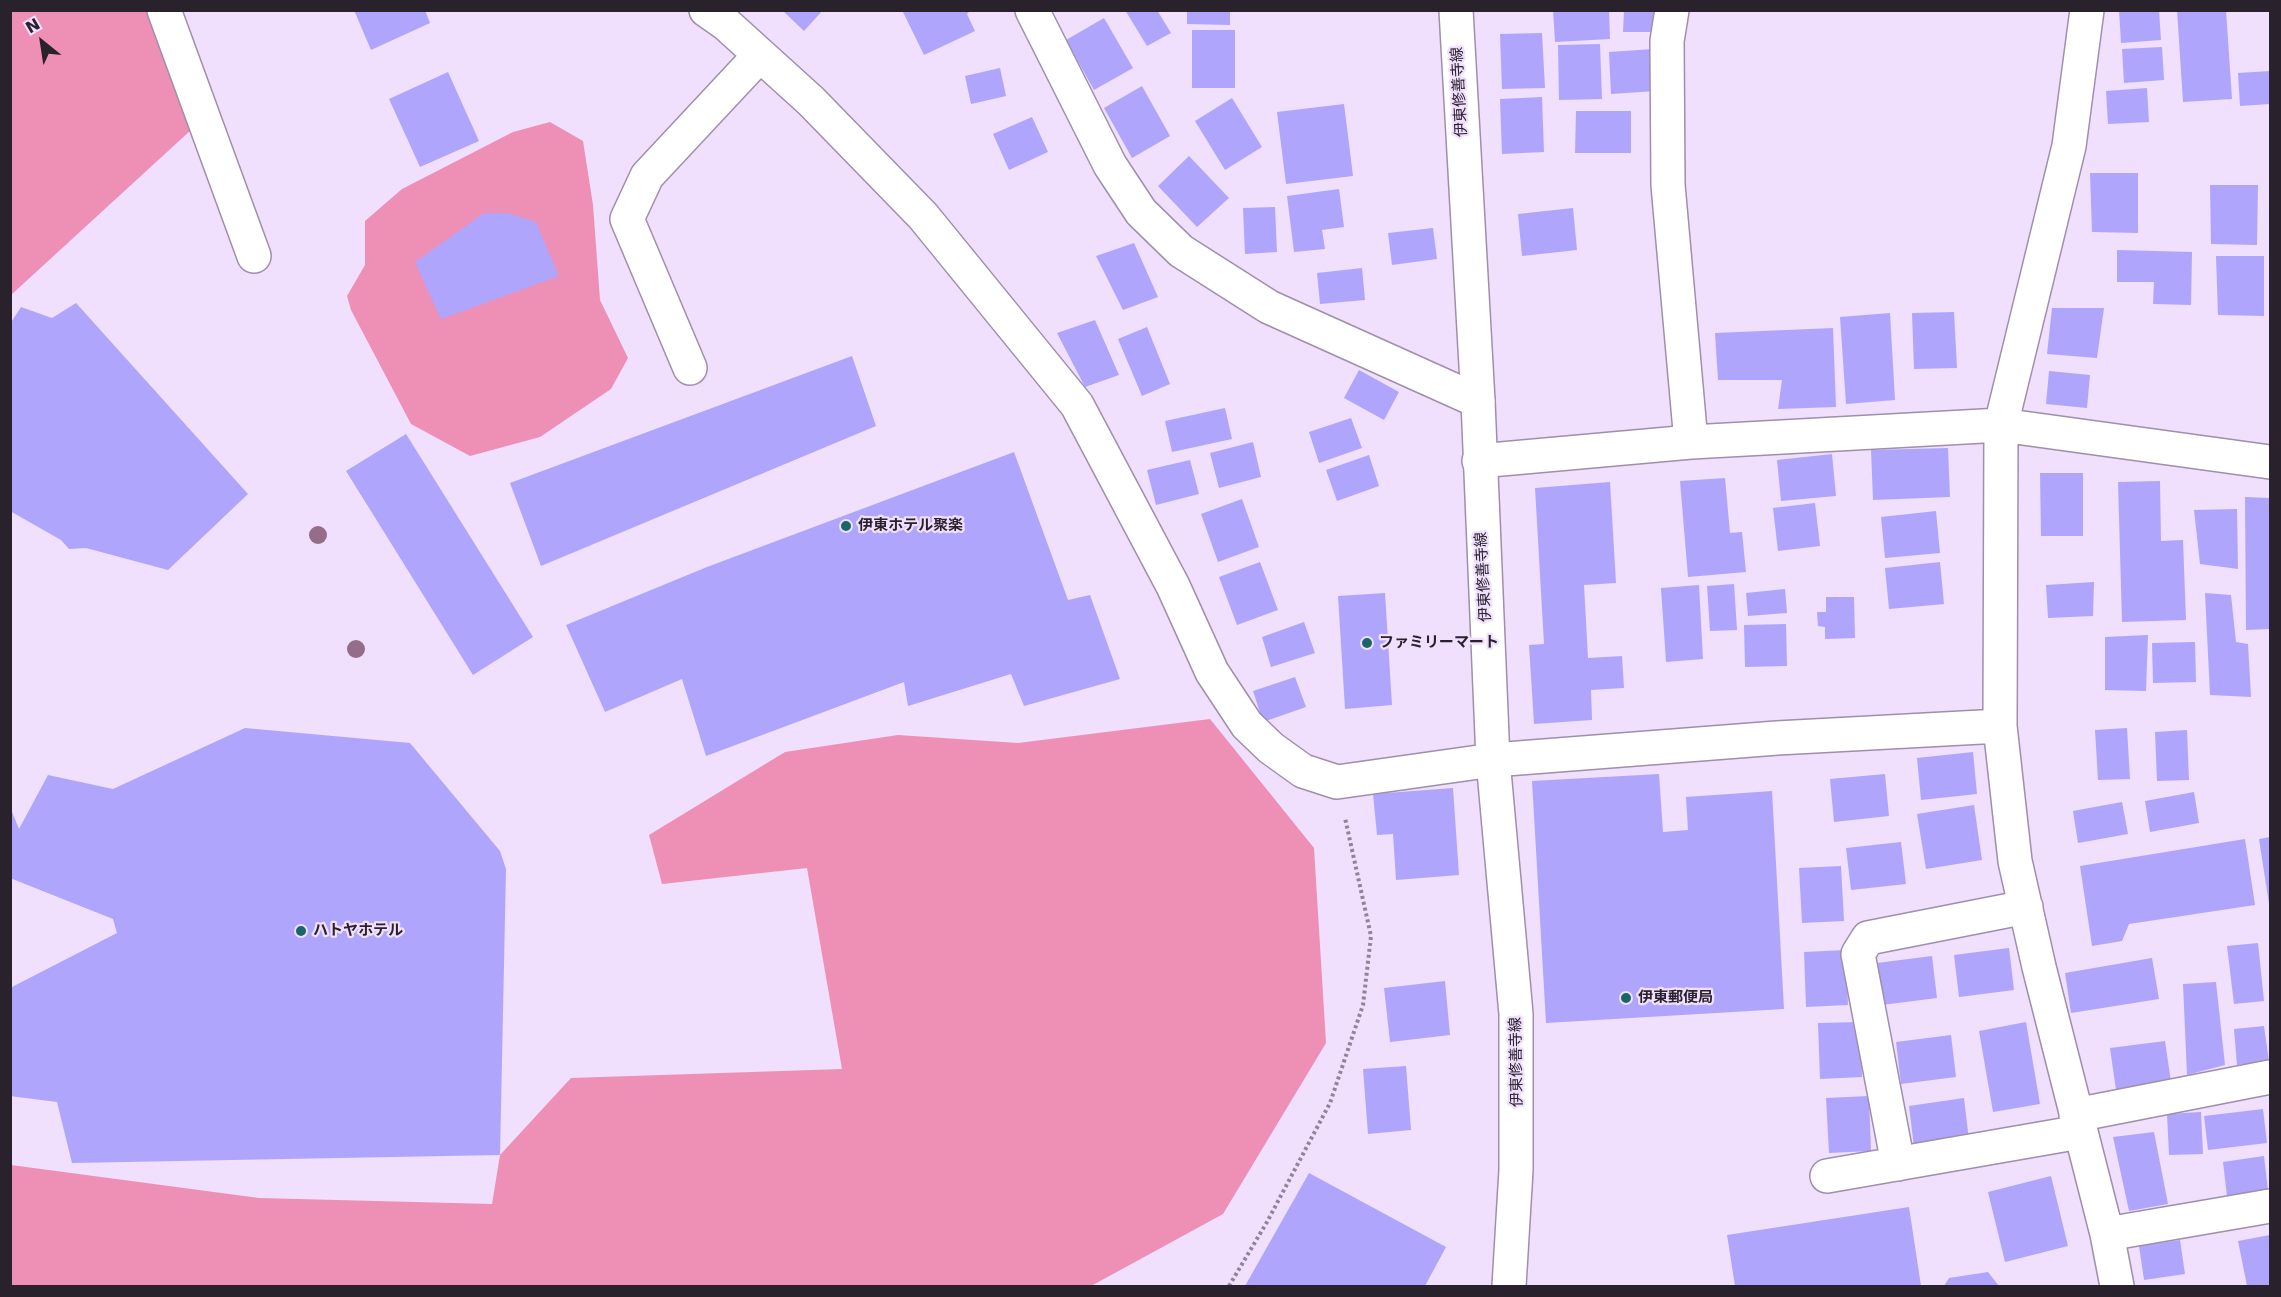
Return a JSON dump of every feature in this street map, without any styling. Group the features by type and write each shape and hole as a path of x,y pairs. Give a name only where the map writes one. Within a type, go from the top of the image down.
{"street":[{"path":"164,10 254,256"},
{"path":"706,10 811,101 923,216 1077,405 1173,586 1212,672 1246,725 1271,748 1303,771 1337,782 1493,760 1777,738 2000,726"},
{"path":"1032,10 1110,165 1141,212 1181,251 1269,307 1478,401"},
{"name":"伊東修善寺線","path":"1456,10 1478,401 1493,760 1516,1014 1516,1170 1509,1287"},
{"path":"1672,10 1667,41 1668,185 1691,442"},
{"path":"2086,10 2069,146 2001,425 2000,726 2015,861 2078,1124 2107,1234 2117,1287"},
{"path":"690,368 627,219 647,176 760,55"},
{"path":"1479,461 1691,442 2001,425 2271,462"},
{"path":"1898,1164 1858,954 1868,938 2026,907"},
{"path":"1827,1176 1898,1164 2078,1124 2271,1077"},
{"path":"2107,1234 2271,1206"}],"path":[{"path":"1229,1287 1267,1222 1330,1103 1363,1005 1371,936 1337,782"}],"shaded area":[{"path":"11,11 164,11 191,130 11,295"},
{"path":"550,122 583,141 593,205 600,300 628,358 611,389 540,437 470,456 411,424 351,310 347,296 365,265 365,221 402,189 513,132"},
{"path":"1210,719 1314,848 1326,1043 1223,1214 1091,1286 11,1286 11,1165 259,1198 492,1204 500,1155 571,1078 842,1069 807,868 662,884 649,835 785,752 898,735 1018,743"}],"building":[{"path":"354,10 425,10 430,23 371,50"},
{"path":"782,10 823,10 804,31"},
{"path":"902,10 971,10 967,14 975,31 924,55"},
{"path":"1125,10 1157,10 1171,33 1147,46"},
{"path":"1187,10 1230,10 1230,25 1187,24"},
{"path":"1553,10 1609,10 1610,39 1555,42"},
{"path":"1624,10 1656,10 1655,32 1623,32"},
{"path":"2119,10 2159,10 2161,40 2121,43"},
{"path":"2177,10 2226,10 2232,99 2183,102"},
{"path":"1104,18 1133,68 1094,90 1066,40"},
{"path":"1192,30 1235,30 1235,88 1192,88"},
{"path":"1542,33 1545,88 1502,89 1500,34"},
{"path":"1600,44 1602,99 1559,100 1558,45"},
{"path":"2162,47 2164,80 2124,83 2122,49"},
{"path":"1653,49 1656,91 1611,94 1609,52"},
{"path":"1000,68 1006,96 971,104 965,76"},
{"path":"2270,71 2270,104 2240,106 2238,73"},
{"path":"448,72 479,141 420,167 389,99"},
{"path":"1142,86 1170,136 1132,158 1104,108"},
{"path":"2147,88 2149,122 2108,124 2106,91"},
{"path":"1542,97 1544,152 1502,154 1500,99"},
{"path":"1232,98 1262,147 1225,170 1195,121"},
{"path":"1344,104 1353,176 1286,184 1277,112"},
{"path":"1576,111 1631,111 1631,153 1575,153"},
{"path":"1032,117 1048,152 1009,170 993,134"},
{"path":"1189,156 1229,198 1197,227 1158,186"},
{"path":"2090,173 2138,173 2138,233 2092,232"},
{"path":"2210,185 2258,185 2257,245 2211,244"},
{"path":"1339,189 1344,227 1322,230 1325,249 1294,252 1287,196"},
{"path":"1275,207 1277,252 1245,254 1243,208"},
{"path":"1573,208 1577,250 1522,256 1518,214"},
{"path":"484,213 508,213 536,222 559,276 441,319 415,262"},
{"path":"1433,228 1437,259 1392,265 1388,233"},
{"path":"1134,243 1158,297 1123,310 1096,256"},
{"path":"2117,250 2192,252 2191,305 2153,304 2154,282 2117,282"},
{"path":"2216,256 2264,256 2264,316 2218,315"},
{"path":"1362,268 1365,300 1320,304 1317,273"},
{"path":"76,303 248,494 168,570 86,548 69,549 61,540 10,511 10,324 21,307 52,318"},
{"path":"2052,308 2104,308 2097,358 2047,354"},
{"path":"1954,312 1957,368 1914,369 1912,313"},
{"path":"1890,313 1895,400 1846,404 1840,317"},
{"path":"1095,320 1119,375 1085,387 1057,333"},
{"path":"1147,327 1170,384 1142,396 1118,339"},
{"path":"1833,328 1836,407 1778,409 1782,380 1718,380 1715,333"},
{"path":"852,356 876,426 541,566 510,483"},
{"path":"1359,370 1399,392 1384,420 1344,398"},
{"path":"2049,371 2090,375 2087,408 2046,404"},
{"path":"1225,408 1232,439 1172,452 1165,421"},
{"path":"1351,418 1362,448 1319,463 1309,432"},
{"path":"406,434 533,637 473,675 346,471"},
{"path":"1253,442 1261,477 1219,488 1210,453"},
{"path":"1948,448 1950,497 1873,500 1871,450"},
{"path":"1014,452 1068,600 1090,595 1120,679 1024,706 1011,674 908,706 904,682 706,756 682,679 605,712 566,625 707,567"},
{"path":"1832,454 1836,496 1781,501 1777,460"},
{"path":"1369,455 1379,486 1337,501 1326,470"},
{"path":"1190,460 1199,494 1156,505 1147,470"},
{"path":"2040,473 2083,473 2083,536 2041,536"},
{"path":"1725,478 1730,533 1742,532 1746,572 1688,577 1680,481"},
{"path":"2160,481 2161,541 2183,540 2186,620 2122,622 2118,482"},
{"path":"1610,482 1616,583 1584,585 1588,658 1622,656 1624,688 1591,690 1592,720 1534,724 1529,645 1544,644 1535,488"},
{"path":"2245,497 2270,498 2270,629 2246,630"},
{"path":"1242,499 1259,547 1218,562 1201,514"},
{"path":"1815,503 1820,546 1778,551 1773,508"},
{"path":"2237,509 2238,569 2200,564 2194,510"},
{"path":"1936,511 1940,553 1885,558 1881,517"},
{"path":"1260,562 1278,610 1237,625 1219,577"},
{"path":"1940,562 1944,604 1889,609 1885,568"},
{"path":"2094,582 2093,616 2048,618 2046,585"},
{"path":"1734,584 1737,630 1710,631 1707,586"},
{"path":"1699,585 1703,659 1666,662 1661,588"},
{"path":"1785,589 1787,613 1748,616 1746,593"},
{"path":"1385,593 1392,705 1345,709 1338,596"},
{"path":"2205,593 2231,595 2236,642 2248,644 2251,697 2210,695"},
{"path":"1826,597 1854,597 1855,638 1825,639 1825,627 1818,626 1817,612 1826,612"},
{"path":"1304,622 1315,653 1271,667 1262,637"},
{"path":"1786,624 1787,666 1745,667 1744,625"},
{"path":"2148,635 2146,691 2105,690 2105,637"},
{"path":"2195,642 2196,682 2153,683 2152,643"},
{"path":"1295,677 1306,707 1263,722 1253,691"},
{"path":"245,728 410,743 500,851 506,869 500,1155 72,1163 57,1102 10,1096 10,988 117,933 113,919 10,878 10,807 19,829 48,775 113,789"},
{"path":"2127,728 2130,779 2098,780 2095,730"},
{"path":"2187,730 2189,780 2157,781 2155,732"},
{"path":"1973,752 1977,794 1921,800 1917,758"},
{"path":"1659,774 1663,832 1688,830 1686,797 1772,791 1784,1009 1546,1023 1532,781"},
{"path":"1885,774 1889,816 1834,822 1830,779"},
{"path":"1453,788 1459,875 1396,880 1393,834 1377,835 1373,794"},
{"path":"2194,792 2199,823 2150,832 2145,801"},
{"path":"2122,802 2128,834 2078,843 2073,811"},
{"path":"1974,805 1982,860 1926,869 1917,814"},
{"path":"2270,837 2270,904 2269,904 2259,839"},
{"path":"2245,839 2255,905 2129,924 2122,941 2092,946 2080,866"},
{"path":"1901,842 1906,884 1851,890 1846,848"},
{"path":"1841,866 1844,921 1802,923 1799,868"},
{"path":"2258,943 2264,1001 2234,1004 2227,946"},
{"path":"2009,948 2014,990 1959,997 1954,955"},
{"path":"1846,950 1848,1005 1806,1007 1804,952"},
{"path":"1932,956 1937,998 1882,1005 1877,963"},
{"path":"2152,958 2159,999 2071,1013 2065,973"},
{"path":"1445,981 1450,1035 1390,1042 1384,988"},
{"path":"2216,982 2225,1065 2187,1075 2183,984"},
{"path":"1860,1022 1862,1077 1820,1079 1818,1023"},
{"path":"2026,1022 2040,1104 1993,1112 1979,1031"},
{"path":"2264,1026 2269,1061 2237,1065 2234,1029"},
{"path":"1951,1035 1956,1077 1901,1084 1896,1042"},
{"path":"2165,1041 2171,1082 2116,1090 2110,1048"},
{"path":"1406,1066 1411,1130 1368,1134 1363,1069"},
{"path":"1869,1096 1871,1151 1829,1153 1826,1098"},
{"path":"1964,1098 1969,1140 1914,1147 1909,1106"},
{"path":"2263,1109 2267,1143 2208,1150 2204,1116"},
{"path":"2201,1112 2203,1154 2169,1155 2167,1114"},
{"path":"2154,1132 2168,1204 2129,1211 2113,1137"},
{"path":"2264,1156 2268,1190 2227,1196 2223,1162"},
{"path":"1309,1173 1446,1247 1425,1286 1245,1286"},
{"path":"2051,1176 2068,1246 2005,1262 1988,1192"},
{"path":"1909,1207 1921,1286 1735,1286 1727,1235"},
{"path":"2270,1235 2270,1286 2247,1286 2238,1241"},
{"path":"2180,1240 2185,1274 2144,1280 2139,1246"},
{"path":"1988,1272 1999,1286 1944,1286 1949,1278"}],"place":[{"name":"伊東ホテル聚楽","path":"846,526"},
{"name":"ファミリーマート","path":"1367,643"},
{"name":"ハトヤホテル","path":"301,931"},
{"name":"伊東郵便局","path":"1626,998"}]}
